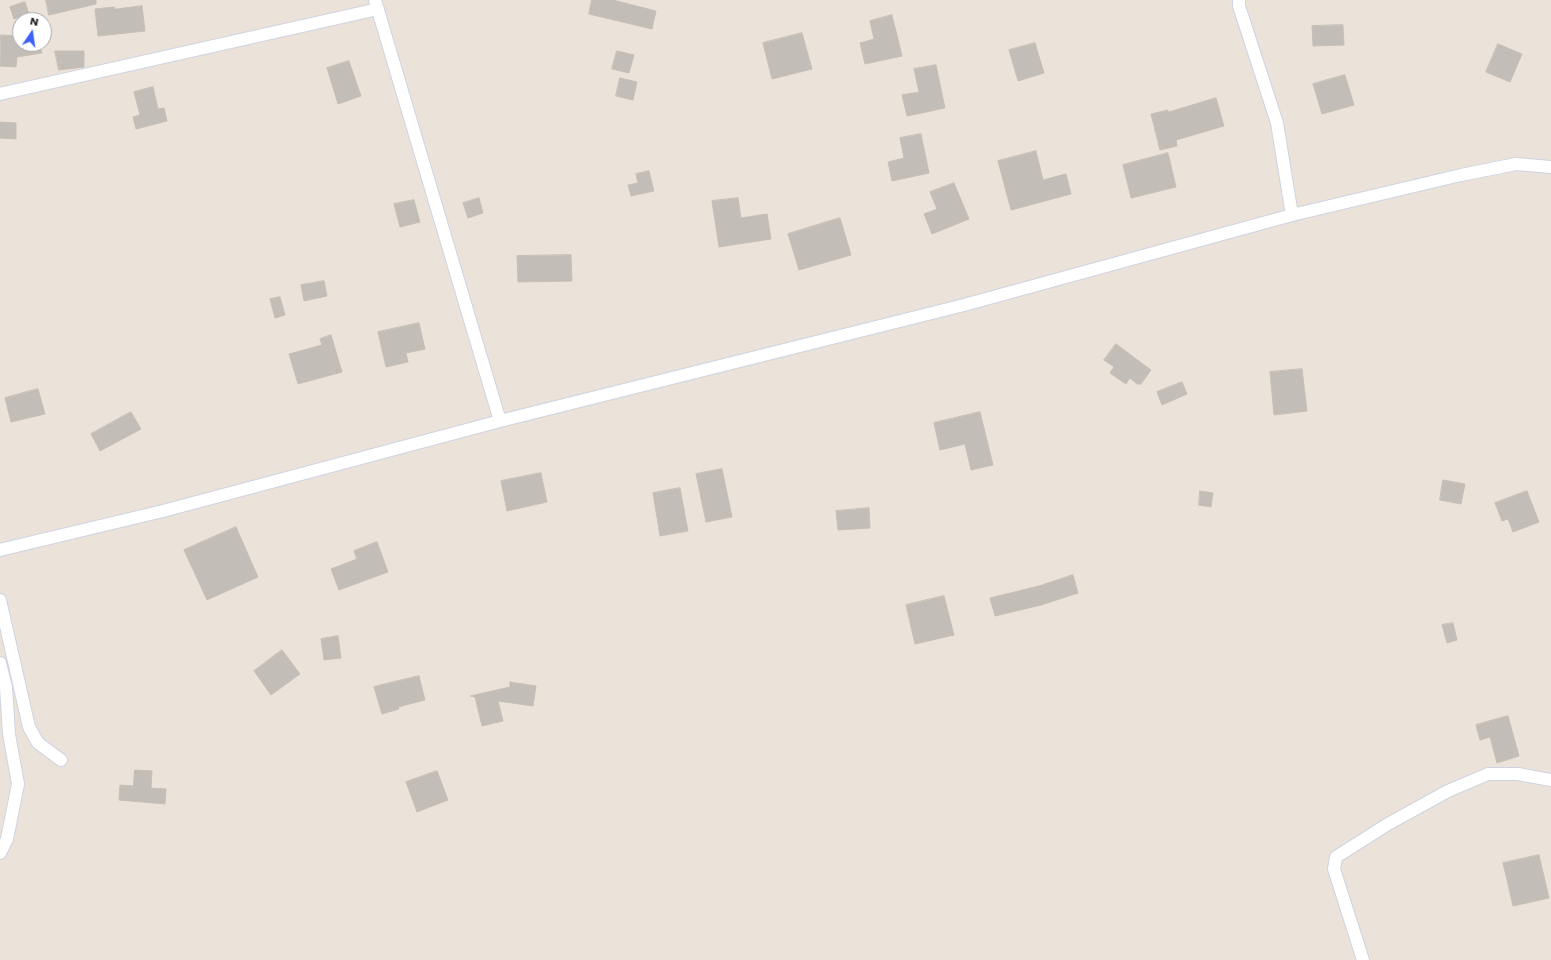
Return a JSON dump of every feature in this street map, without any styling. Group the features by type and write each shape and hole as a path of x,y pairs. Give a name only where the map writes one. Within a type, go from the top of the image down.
{"street":[{"path":"1239,0 1239,6 1277,123 1292,215"},
{"path":"0,94 377,5 500,421"},
{"path":"0,550 163,511 500,421 964,305 1292,215 1516,164 1551,167"},
{"path":"0,600 29,728 38,743 61,760"},
{"path":"0,663 6,687 9,734 18,784 7,839 0,853"},
{"path":"1363,960 1334,869 1336,857 1388,824 1448,791 1488,774 1518,774 1551,780"}],"building":[{"path":"46,0 96,0 96,4 52,14 52,12 48,12"},
{"path":"592,0 613,0 656,11 652,29 589,14"},
{"path":"25,2 28,12 12,13 10,7"},
{"path":"142,6 145,31 98,36 95,9 114,7 115,9"},
{"path":"892,15 902,56 865,64 860,43 874,39 870,21"},
{"path":"1343,25 1344,45 1313,46 1312,26"},
{"path":"802,33 812,69 772,79 763,43"},
{"path":"1,35 12,36 12,52 42,53 17,57 16,67 0,66"},
{"path":"1035,43 1044,73 1018,81 1009,50"},
{"path":"1498,44 1522,54 1510,82 1486,72"},
{"path":"55,51 84,51 84,67 59,70"},
{"path":"617,51 634,55 629,73 612,69"},
{"path":"349,61 361,96 338,104 327,68"},
{"path":"936,65 945,108 907,116 902,95 919,92 914,69"},
{"path":"1345,75 1354,105 1322,114 1313,84"},
{"path":"620,78 637,82 633,100 616,96"},
{"path":"153,87 158,109 164,108 167,121 136,129 133,117 140,115 134,92"},
{"path":"1216,98 1224,126 1176,140 1177,146 1160,150 1151,114 1168,110 1168,112"},
{"path":"0,122 16,123 16,139 0,138"},
{"path":"921,134 929,173 892,181 888,162 904,158 900,138"},
{"path":"1036,151 1043,180 1066,174 1071,194 1011,210 998,161"},
{"path":"1168,153 1176,187 1131,198 1123,165"},
{"path":"649,171 654,191 631,196 628,185 638,183 636,174"},
{"path":"954,183 969,219 932,234 924,214 937,209 930,192"},
{"path":"479,198 483,213 468,218 463,203"},
{"path":"738,198 741,218 767,214 771,239 719,247 712,201"},
{"path":"414,200 420,222 400,227 394,204"},
{"path":"840,218 851,255 799,270 788,234"},
{"path":"571,255 572,281 518,282 517,256"},
{"path":"324,281 327,296 304,301 301,285"},
{"path":"280,297 285,315 275,318 270,299"},
{"path":"419,323 425,349 406,353 408,362 386,367 378,332"},
{"path":"331,335 342,372 298,384 289,354 322,345 320,339"},
{"path":"1116,344 1151,370 1141,384 1137,384 1130,378 1126,384 1110,373 1114,367 1104,360"},
{"path":"1302,369 1307,411 1274,415 1270,372"},
{"path":"1182,382 1187,394 1162,405 1157,392"},
{"path":"38,389 45,414 11,422 5,398"},
{"path":"131,412 141,429 100,451 91,434"},
{"path":"980,412 993,465 971,470 965,444 940,450 934,423"},
{"path":"722,469 732,517 706,522 696,474"},
{"path":"541,473 547,502 507,511 501,481"},
{"path":"1443,480 1465,484 1461,504 1440,500"},
{"path":"680,488 688,531 660,536 653,493"},
{"path":"1200,491 1213,493 1211,507 1199,505"},
{"path":"1527,491 1539,522 1513,532 1508,519 1502,521 1495,503"},
{"path":"869,508 870,528 838,530 836,511"},
{"path":"236,527 258,577 207,600 184,550"},
{"path":"377,542 388,572 339,590 331,569 357,559 354,551"},
{"path":"1073,575 1078,593 1041,605 995,616 990,598 1039,586"},
{"path":"944,596 954,635 915,644 906,605"},
{"path":"1453,623 1457,640 1447,643 1442,625"},
{"path":"338,636 341,658 324,660 321,639"},
{"path":"282,650 300,674 271,695 254,671"},
{"path":"419,676 425,700 398,707 399,709 382,714 374,687"},
{"path":"510,682 536,686 533,706 498,701 503,721 482,726 475,697 470,696 510,687"},
{"path":"1508,716 1519,756 1497,763 1490,737 1480,740 1476,725"},
{"path":"135,770 152,771 151,788 166,789 165,804 119,800 120,785 133,786"},
{"path":"437,771 448,800 417,812 406,782"},
{"path":"1539,855 1549,898 1513,906 1503,863"}]}
